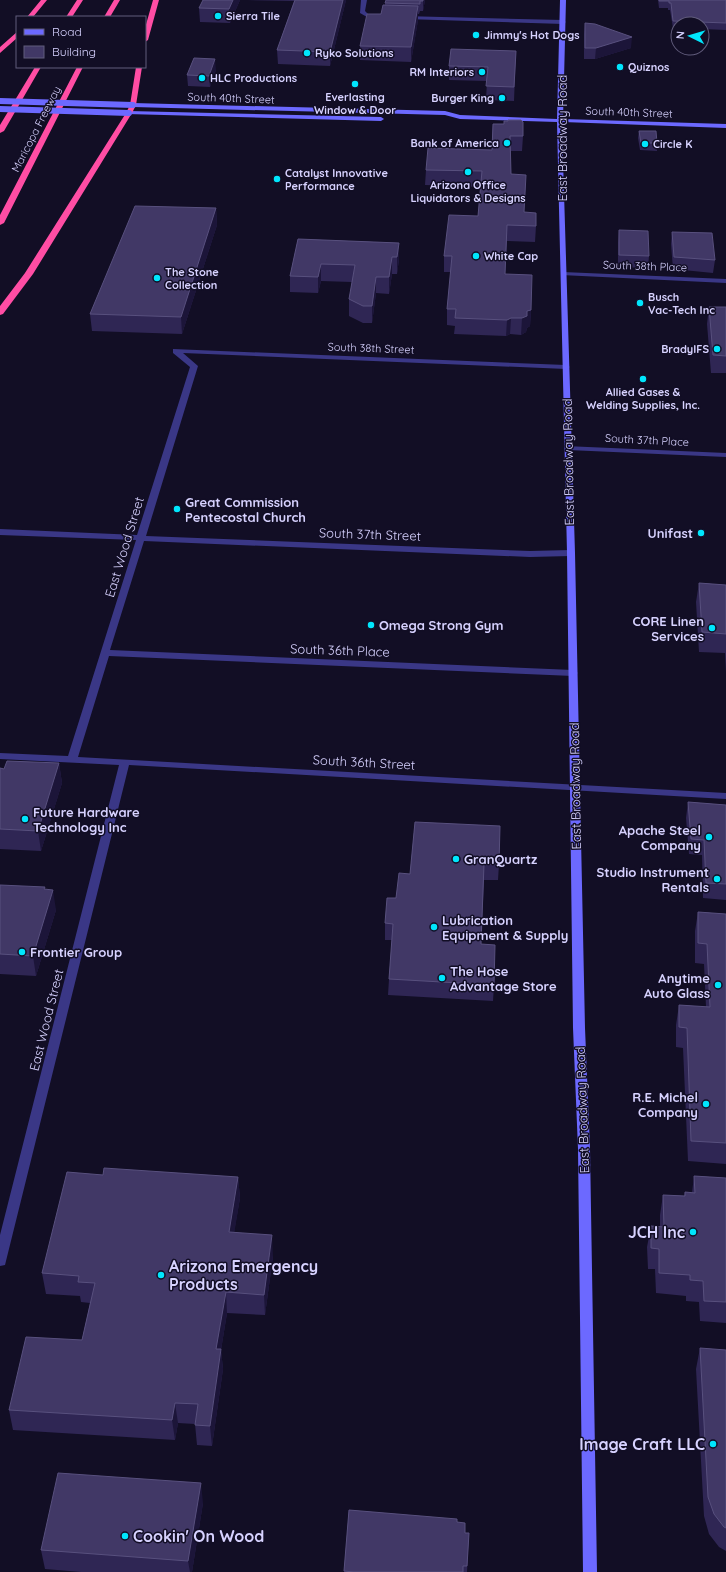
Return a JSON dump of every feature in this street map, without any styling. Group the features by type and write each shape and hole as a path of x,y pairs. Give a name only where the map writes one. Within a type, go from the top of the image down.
{"highway":[{"path":"31,16 44,0"},
{"path":"70,16 78,0"},
{"path":"109,16 117,0"},
{"path":"146,36 156,0"},
{"path":"0,51 16,35"},
{"path":"0,131 37,68"},
{"name":"Maricopa Freeway","path":"0,223 79,68"},
{"path":"0,312 29,274 129,113 132,105 139,68"}],"main road":[{"name":"East Broadway Road","path":"563,0 561,114 559,120 573,673 579,1028 584,1149 590,1572"},
{"name":"South 40th Street","path":"0,100 445,114 460,117 726,126"},
{"name":"South 40th Street","path":"0,109 388,119"},
{"name":"South 40th Street","path":"420,119 445,120 460,117"}],"street":[{"path":"364,0 362,12 367,15 385,17"},
{"path":"401,17 562,22"},
{"name":"South 38th Place","path":"563,274 726,280"},
{"name":"South 38th Street","path":"176,351 566,367"},
{"name":"East Wood Street","path":"72,759 142,538 194,366 176,351"},
{"name":"South 37th Place","path":"568,448 726,455"},
{"name":"South 37th Street","path":"0,532 530,554 570,553"},
{"name":"South 36th Place","path":"106,653 573,673"},
{"name":"South 36th Street","path":"0,756 575,786 726,796"},
{"name":"East Wood Street","path":"0,1261 125,762"}],"building":[{"path":"203,0 233,0 229,9 199,8"},
{"path":"295,0 343,0 330,52 277,50"},
{"path":"386,0 423,1 420,1 420,4 385,3"},
{"path":"726,0 726,23 710,22 710,16 672,16 671,3 669,3 669,1 659,1"},
{"path":"383,5 418,6 411,47 360,46 367,14 381,14"},
{"path":"585,23 595,24 632,37 596,48 585,48"},
{"path":"451,49 516,51 514,87 486,86 488,67 449,66"},
{"path":"194,58 215,59 209,76 187,75"},
{"path":"521,120 523,122 523,136 510,136 511,174 526,175 524,212 536,213 536,226 507,225 505,274 532,275 531,310 527,311 527,316 507,320 455,318 456,309 447,309 452,256 444,256 449,215 478,216 482,171 426,170 428,148 492,150 493,124 504,124 504,121"},
{"path":"639,131 656,131 657,143 641,143"},
{"name":"The Stone Collection","path":"135,206 216,208 181,317 90,314"},
{"path":"619,230 648,231 649,256 619,255"},
{"path":"672,232 712,233 715,260 674,257"},
{"path":"298,239 399,243 397,257 392,257 389,277 376,277 372,306 363,306 349,299 355,265 321,264 318,277 290,276"},
{"path":"709,307 726,307 726,356 713,355"},
{"path":"699,583 726,585 726,634 702,632"},
{"name":"Future Hardware Technology Inc","path":"7,761 59,763 38,831 0,829 0,768 4,769"},
{"path":"688,802 726,805 726,884 706,883 704,840 691,839"},
{"path":"415,822 500,826 499,864 484,864 481,944 495,945 494,985 389,979 393,924 385,923 387,898 396,898 399,873 410,874"},
{"name":"Frontier Group","path":"0,885 45,887 44,889 53,890 33,956 0,954"},
{"path":"698,912 726,914 726,1143 691,1141 687,1028 679,1027 679,1005 710,1007 707,944 698,943"},
{"path":"104,1168 238,1177 229,1232 272,1235 264,1295 226,1292 216,1349 221,1349 210,1426 195,1425 198,1404 175,1403 172,1420 9,1410 26,1337 82,1340 95,1283 78,1282 79,1276 42,1273 67,1172 103,1175"},
{"path":"694,1176 726,1178 726,1302 704,1301 703,1281 690,1280 690,1275 659,1273 659,1249 651,1248 651,1226 664,1227 663,1195 685,1196 685,1192 695,1193"},
{"name":"Image Craft LLC","path":"700,1348 726,1350 726,1528 714,1514 708,1497"},
{"name":"Cookin' On Wood","path":"58,1473 201,1483 188,1561 41,1550"},
{"path":"349,1510 457,1519 457,1522 465,1523 465,1533 469,1533 467,1566 463,1566 463,1572 344,1571"}],"place":[{"name":"Sierra Tile","path":"218,16"},
{"name":"Jimmy's Hot Dogs","path":"476,35"},
{"name":"Ryko Solutions","path":"307,53"},
{"name":"Quiznos","path":"620,67"},
{"name":"RM Interiors","path":"482,72"},
{"name":"HLC Productions","path":"202,78"},
{"name":"Everlasting Window & Door","path":"355,84"},
{"name":"Burger King","path":"502,98"},
{"name":"Bank of America","path":"507,143"},
{"name":"Circle K","path":"645,144"},
{"name":"Arizona Office Liquidators & Designs","path":"468,172"},
{"name":"Catalyst Innovative Performance","path":"277,179"},
{"name":"White Cap","path":"476,256"},
{"name":"The Stone Collection","path":"157,278"},
{"name":"Busch Vac-Tech Inc","path":"640,303"},
{"name":"BradyIFS","path":"717,349"},
{"name":"Allied Gases & Welding Supplies, Inc.","path":"643,379"},
{"name":"Great Commission Pentecostal Church","path":"177,509"},
{"name":"Unifast","path":"701,533"},
{"name":"Omega Strong Gym","path":"371,625"},
{"name":"CORE Linen Services","path":"712,628"},
{"name":"Future Hardware Technology Inc","path":"25,819"},
{"name":"Apache Steel Company","path":"709,837"},
{"name":"GranQuartz","path":"456,859"},
{"name":"Studio Instrument Rentals","path":"717,879"},
{"name":"Lubrication Equipment & Supply","path":"434,927"},
{"name":"Frontier Group","path":"22,952"},
{"name":"The Hose Advantage Store","path":"442,978"},
{"name":"Anytime Auto Glass","path":"718,985"},
{"name":"R.E. Michel Company","path":"706,1104"},
{"name":"JCH Inc","path":"693,1232"},
{"name":"Arizona Emergency Products","path":"161,1275"},
{"name":"Image Craft LLC","path":"713,1444"},
{"name":"Cookin' On Wood","path":"125,1536"}]}
